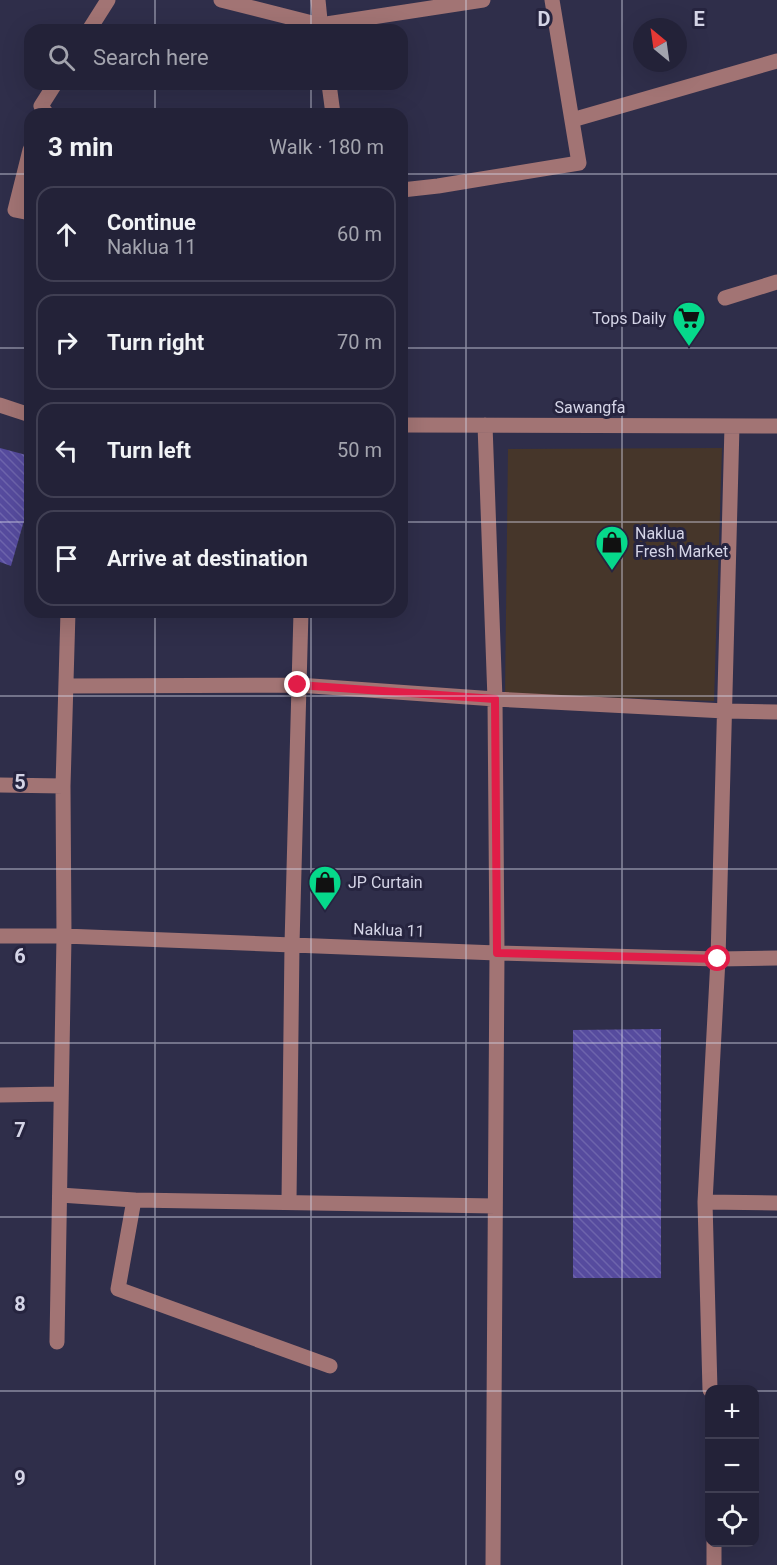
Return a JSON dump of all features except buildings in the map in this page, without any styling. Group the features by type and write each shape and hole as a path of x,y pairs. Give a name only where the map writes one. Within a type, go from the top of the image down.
{"street":[{"path":"93,24 108,0"},
{"path":"221,0 310,24"},
{"path":"318,0 321,24"},
{"path":"339,24 483,0"},
{"path":"408,189 579,163 552,0"},
{"path":"572,120 777,60"},
{"path":"44,108 52,90"},
{"path":"330,90 332,108"},
{"path":"24,174 15,210 24,212"},
{"path":"725,298 777,282"},
{"path":"0,405 24,413"},
{"name":"Sawangfa","path":"408,425 777,426"},
{"path":"485,425 495,699 497,953 493,1565"},
{"path":"710,1385 705,1202 718,959 732,426"},
{"path":"57,1342 64,936 63,786 68,618"},
{"path":"288,1202 298,685 302,618"},
{"path":"66,686 298,685 495,699 777,712"},
{"path":"0,785 63,786"},
{"name":"Naklua 11","path":"0,936 64,936 497,953 718,959 777,958"},
{"path":"0,1095 60,1094"},
{"path":"60,1195 134,1200 495,1206"},
{"path":"134,1200 118,1289 330,1366"},
{"path":"705,1202 777,1203"},
{"path":"714,1547 714,1565"}],"shaded area":[{"name":"Naklua Fresh Market","path":"722,448 714,701 505,694 508,449"}],"place":[{"name":"Tops Daily","path":"689,347"},
{"name":"Naklua Fresh Market","path":"612,571"},
{"name":"JP Curtain","path":"325,911"}],"route":[{"path":"298,685 495,699 497,953 718,959"}]}
